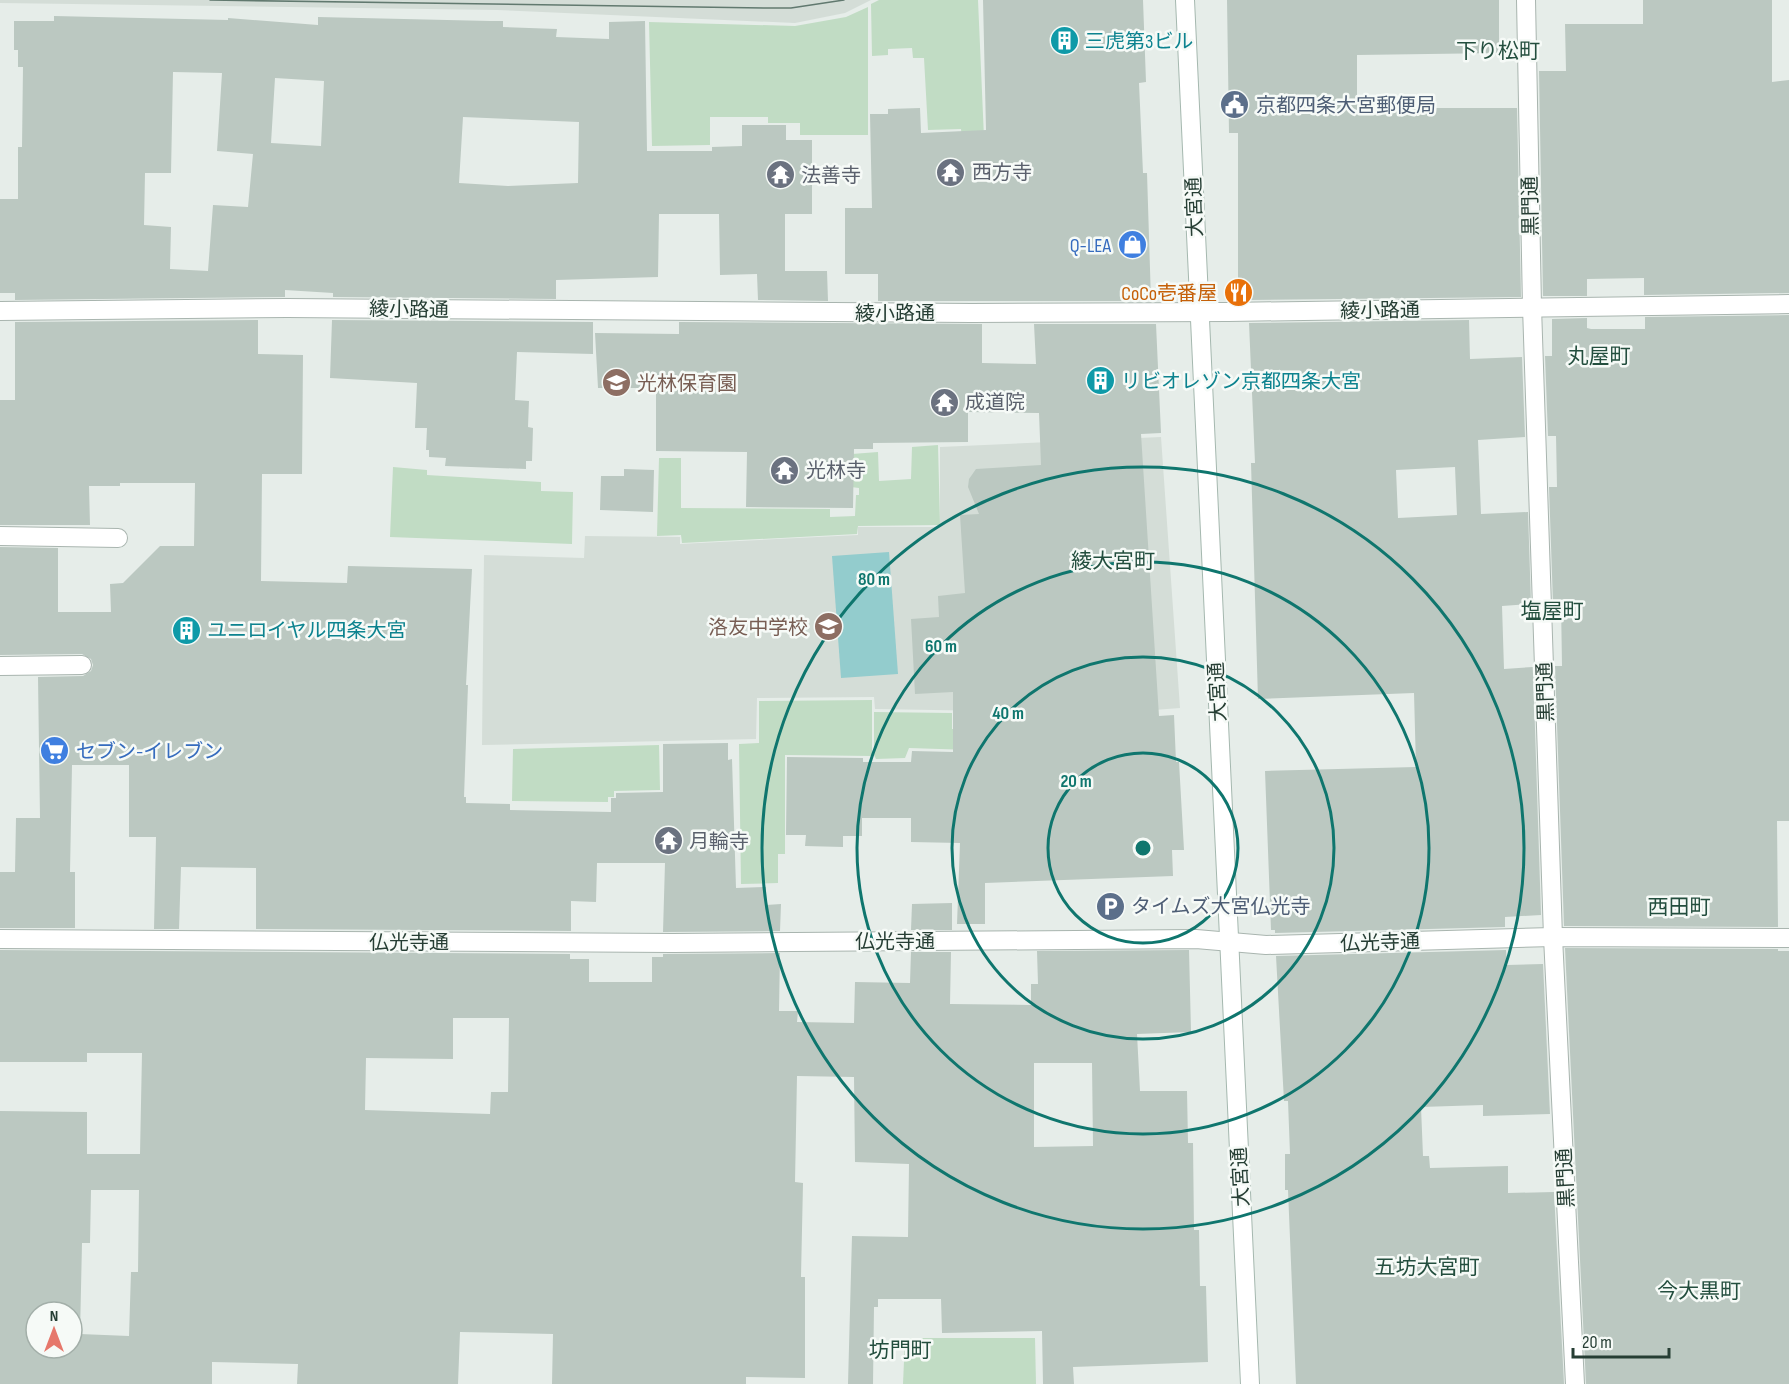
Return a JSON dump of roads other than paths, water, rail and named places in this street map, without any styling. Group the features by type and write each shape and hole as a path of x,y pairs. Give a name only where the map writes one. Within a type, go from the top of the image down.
{"street":[{"name":"大宮通","path":"1185,0 1250,1384"},
{"name":"黒門通","path":"1526,0 1532,307 1553,938 1575,1384"},
{"name":"綾小路通","path":"0,311 287,308 960,313 1789,304"},
{"path":"0,536 118,538"},
{"path":"0,666 82,665"},
{"name":"仏光寺通","path":"0,939 673,943 1196,939 1266,945 1553,938 1789,938"}],"water":[{"path":"889,552 898,674 841,678 832,556"}],"tram line":[{"path":"210,0 770,8 791,8 844,0"}],"place":[{"name":"三虎第3ビル","path":"1064,41"},
{"name":"京都四条大宮郵便局","path":"1235,105"},
{"name":"西方寺","path":"951,172"},
{"name":"法善寺","path":"780,175"},
{"name":"Q-LEA","path":"1132,245"},
{"name":"CoCo壱番屋","path":"1238,293"},
{"name":"リビオレゾン京都四条大宮","path":"1100,381"},
{"name":"光林保育園","path":"616,383"},
{"name":"成道院","path":"944,402"},
{"name":"光林寺","path":"785,470"},
{"name":"洛友中学校","path":"829,627"},
{"name":"ユニロイヤル四条大宮","path":"186,630"},
{"name":"セブン-イレブン","path":"55,751"},
{"name":"月輪寺","path":"668,841"},
{"name":"タイムズ大宮仏光寺","path":"1110,906"}],"district":[{"name":"下り松町","path":"1498,51"},
{"name":"丸屋町","path":"1599,356"},
{"name":"綾大宮町","path":"1113,561"},
{"name":"塩屋町","path":"1552,611"},
{"name":"西田町","path":"1679,907"},
{"name":"五坊大宮町","path":"1427,1267"},
{"name":"今大黒町","path":"1699,1291"},
{"name":"坊門町","path":"900,1350"}]}
